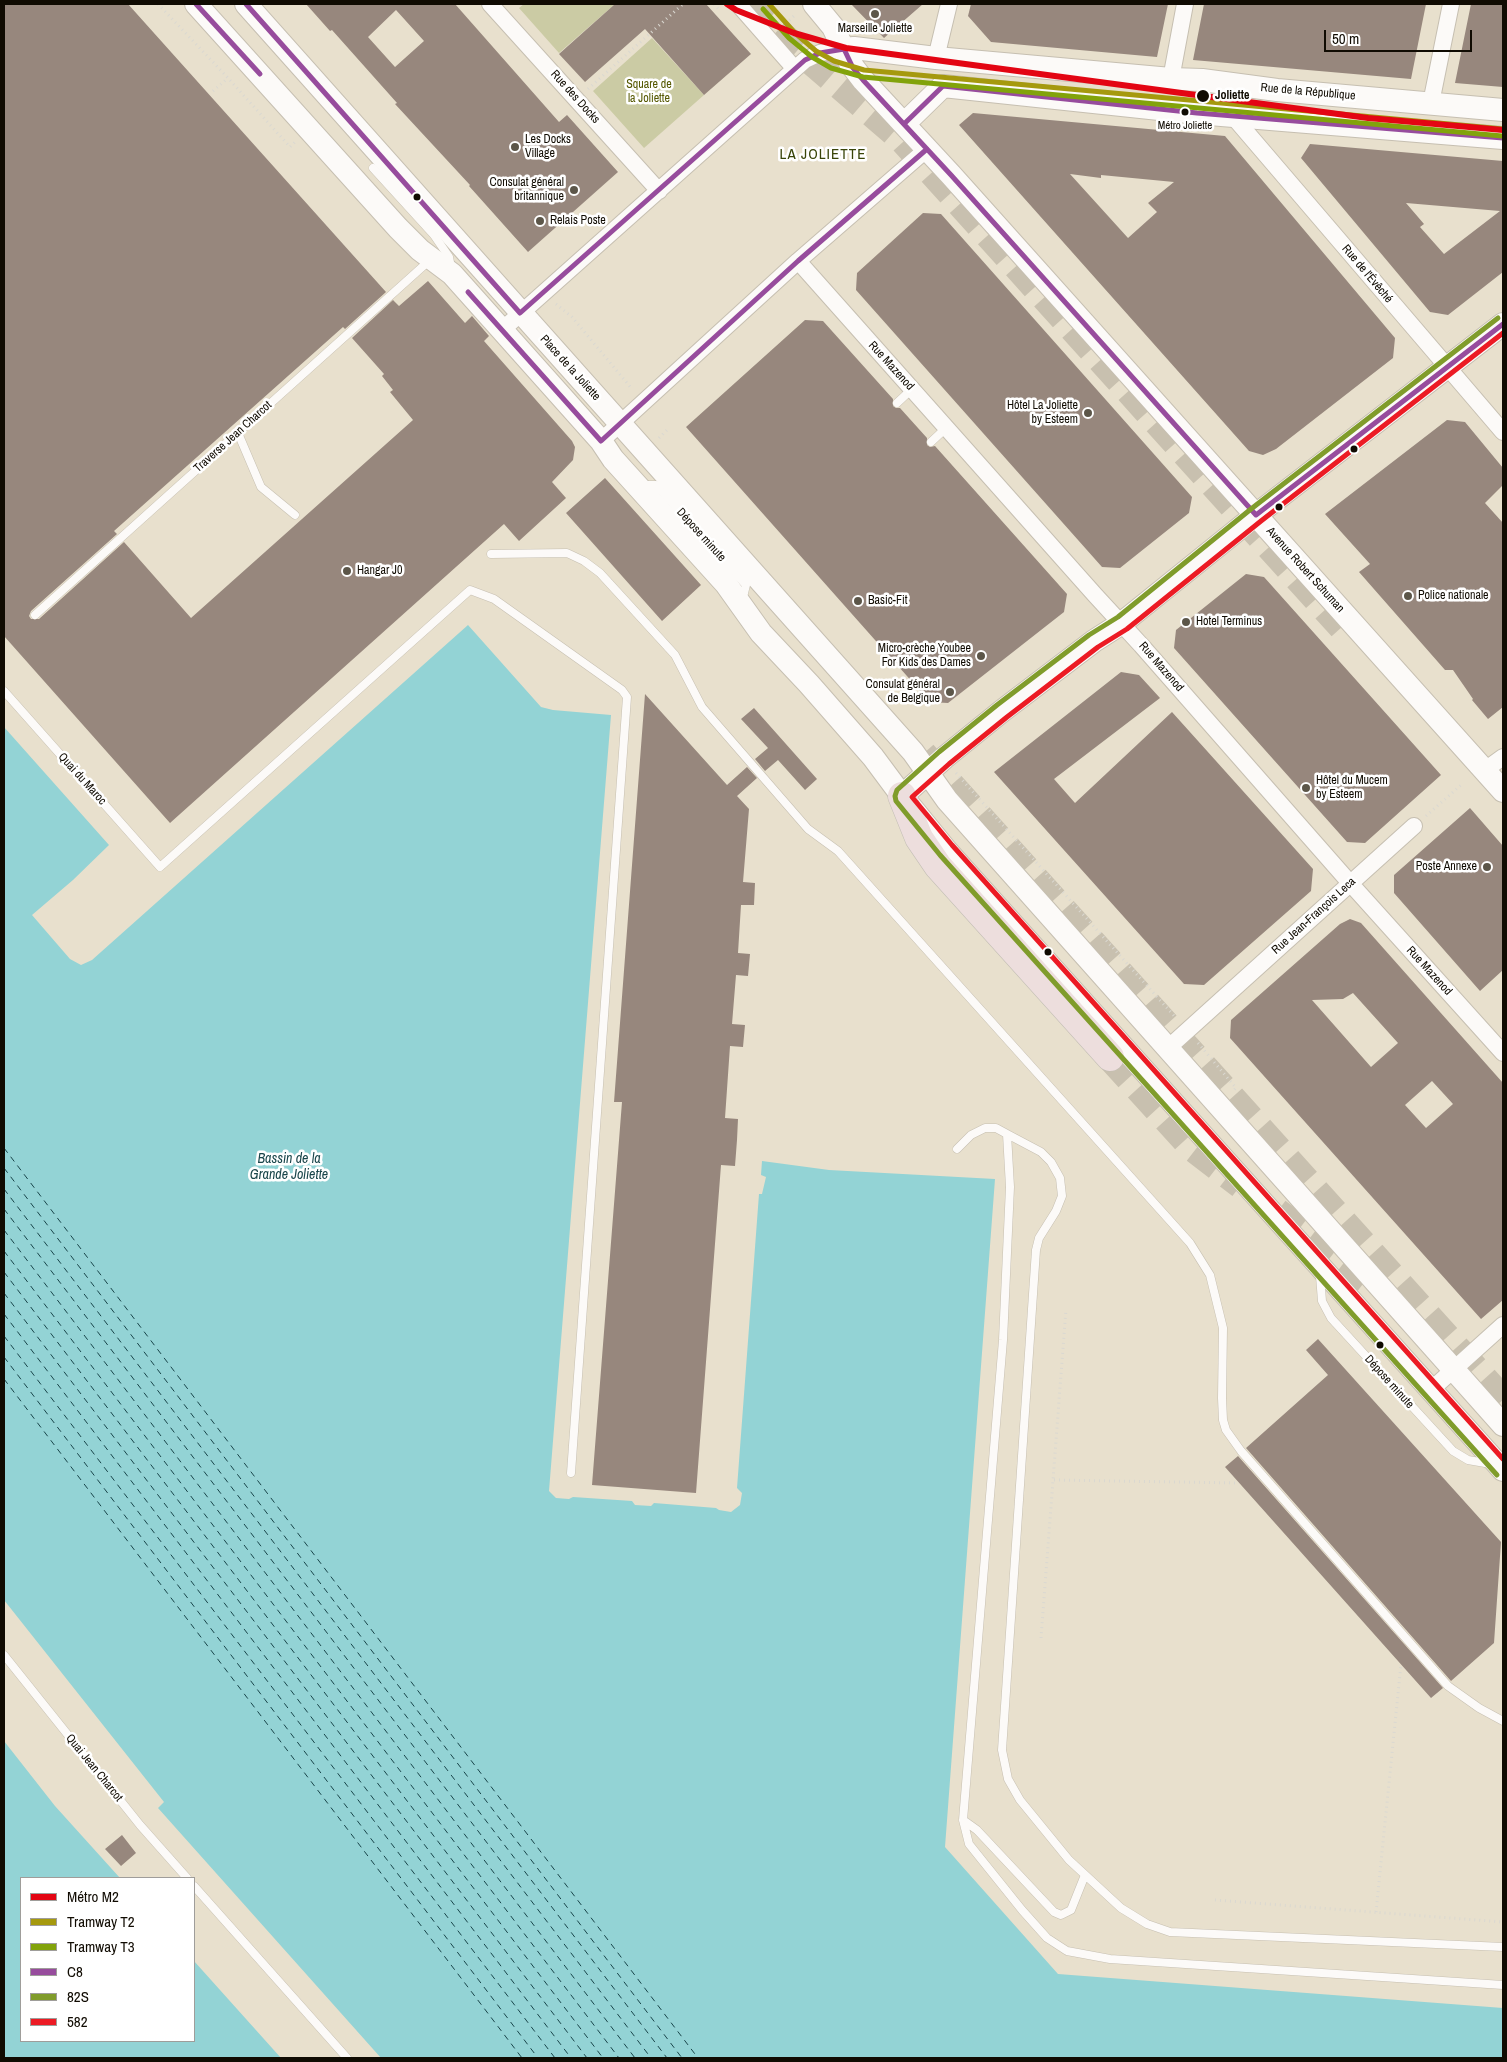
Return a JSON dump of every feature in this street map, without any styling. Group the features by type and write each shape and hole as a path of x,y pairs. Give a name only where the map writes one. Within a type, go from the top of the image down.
{"highway":[{"path":"902,796 920,838 938,866 1110,1057"}],"street":[{"name":"Place de la Joliette","path":"196,4 398,228 431,259 452,274 502,330 601,442 613,459 726,584 761,633 873,757 902,796 966,872 1501,1467"},
{"name":"Place de la Joliette","path":"246,4 903,740 947,800 1503,1425"},
{"name":"Rue des Docks","path":"490,4 659,191"},
{"path":"738,4 795,69"},
{"name":"Avenue Robert Schuman","path":"814,4 832,27 857,73 1503,791"},
{"path":"936,58 949,4"},
{"path":"1170,79 1185,4"},
{"path":"1431,103 1451,4"},
{"path":"502,330 805,60 815,55 844,49"},
{"name":"Rue de la République","path":"844,49 862,49 936,58 1170,79 1202,80 1277,90 1503,110"},
{"path":"904,124 943,86 1197,112 1503,138"},
{"name":"Rue de l'Évêché","path":"1231,114 1503,432"},
{"path":"601,442 798,261 927,149"},
{"name":"Rue Mazenod","path":"798,261 1122,623 1350,884 1503,1052"},
{"path":"902,796 1002,711 1094,641 1122,623 1256,515 1503,324"},
{"path":"1485,770 1503,756"},
{"name":"Rue Jean-François Leca","path":"1168,1048 1414,826"},
{"path":"1432,1389 1503,1325"}],"lane":[{"path":"373,168 434,236 449,257 452,274"},
{"name":"Traverse Jean Charcot","path":"36,615 431,259"},
{"path":"896,403 912,389"},
{"path":"931,442 946,428"},
{"path":"238,433 261,487 295,515"},
{"path":"491,554 567,553 584,561 600,573 676,655 702,707 808,829 838,851 1190,1243 1210,1275 1223,1328 1222,1398 1223,1420 1226,1430 1247,1458 1448,1686 1479,1708 1503,1721"},
{"name":"Quai du Maroc","path":"4,691 160,867 470,590 494,599 622,690 627,697 571,1472"},
{"path":"957,1149 971,1135 985,1128 996,1128 1041,1152 1052,1162 1060,1178 1062,1196 1056,1212 1039,1238 1036,1250 1002,1750 1008,1779 1020,1800 1069,1860 1121,1908 1147,1924 1170,1932 1503,1947"},
{"path":"1007,1134 1010,1187 1003,1340 962,1820 968,1844 1047,1938 1067,1951 1110,1959 1503,1986"},
{"name":"Dépose minute","path":"1320,1264 1322,1301 1331,1318 1453,1451 1468,1460 1501,1467"},
{"name":"Quai Jean Charcot","path":"4,1655 140,1825 186,1877"},
{"path":"962,1820 977,1830 1054,1912 1061,1915 1071,1910 1085,1875"},
{"path":"195,1887 347,2058"}],"path":[{"path":"158,4 290,147"},
{"path":"576,99 683,4"},
{"path":"213,91 228,78"},
{"path":"552,301 572,317 633,390"},
{"path":"655,431 659,438"},
{"path":"962,779 1181,1023"},
{"path":"1414,826 1461,785"},
{"path":"1199,1044 1236,1088"},
{"path":"1041,1638 1066,1309"},
{"path":"1054,1480 1239,1484"},
{"path":"1376,1912 1401,1664"},
{"path":"1215,1900 1503,1922"}],"green space":[{"path":"524,4 615,4 559,53 519,8"},
{"name":"Square de la Joliette","path":"652,38 704,95 644,148 593,91"}],"water":[{"name":"Bassin de la Grande Joliette","path":"468,625 541,707 553,710 611,715 549,1491 556,1498 569,1499 573,1497 632,1501 635,1505 651,1506 654,1503 716,1508 731,1512 740,1505 742,1493 737,1488 759,1194 762,1194 766,1177 761,1175 762,1161 829,1170 995,1179 945,1847 1058,1974 1503,2008 1503,2058 381,2058 158,1808 164,1802 4,1600 4,727 109,845 73,880 32,915 70,959 81,965 92,960"},
{"path":"4,1741 55,1806 119,1877 20,1877 20,2042 195,2042 195,1962 281,2058 4,2058"}],"building":[{"path":"4,4 128,4 386,292 345,329 343,327 114,531 117,534 31,611 29,616 31,619 39,619 124,542 191,618 413,420 390,392 393,390 382,376 384,374 352,338 393,300 399,306 428,281 465,323 472,316 489,336 484,341 572,441 575,447 573,460 552,482 566,498 519,541 504,524 170,823 4,636"},
{"name":"Les Docks Village","path":"306,4 455,4 559,122 567,115 618,172 528,252 470,185 395,104 397,103 332,30 330,31","holes":["396,10 424,41 395,67 368,37"]},
{"path":"615,4 706,4 751,54 704,95 645,29 585,82 559,54"},
{"path":"851,4 923,4 884,38"},
{"path":"971,4 1168,4 1157,57 991,42 968,16"},
{"path":"1204,4 1426,4 1411,79 1193,60"},
{"path":"1471,4 1503,4 1503,87 1455,83"},
{"path":"973,113 1225,136 1395,338 1393,358 1276,449 1263,455 1249,451 959,125","holes":["1070,174 1101,178 1101,175 1174,182 1148,203 1157,212 1128,238"]},
{"path":"1310,144 1503,161 1503,272 1448,315 1430,312 1301,158","holes":["1406,203 1500,211 1444,254 1420,227 1424,224"]},
{"path":"923,213 941,214 1192,497 1189,513 1120,568 1102,567 856,290 857,273"},
{"path":"805,320 823,321 893,399 893,406 900,408 927,438 927,445 930,447 935,446 1067,594 1064,612 948,703 930,702 686,427"},
{"path":"1447,420 1465,422 1503,468 1503,485 1485,503 1503,523 1503,707 1488,719 1472,700 1453,670 1445,670 1359,572 1370,564 1325,514"},
{"path":"605,478 701,585 662,621 566,513"},
{"path":"1246,574 1264,577 1441,775 1365,843 1347,842 1174,648 1176,630"},
{"path":"1121,672 1139,675 1160,698 1054,779 1075,803 1172,712 1313,869 1311,891 1204,985 1184,984 994,772"},
{"path":"645,694 727,785 747,767 757,778 737,796 749,809 743,882 755,883 754,905 741,905 738,953 750,954 748,976 736,975 732,1024 745,1025 743,1047 730,1046 725,1118 738,1119 737,1140 735,1166 721,1165 696,1493 592,1485 622,1102 614,1102"},
{"path":"754,708 817,779 805,790 778,760 765,771 755,759 768,748 741,719"},
{"path":"1470,808 1503,846 1503,970 1480,991 1394,893 1394,875"},
{"path":"1350,919 1361,923 1503,1083 1503,1300 1481,1319 1230,1038 1231,1020 1340,924","holes":["1353,993 1398,1043 1371,1067 1312,1000 1343,999","1432,1081 1453,1104 1426,1128 1405,1105"]},
{"path":"1318,1339 1501,1542 1494,1643 1451,1681 1246,1448 1328,1375 1306,1350"},
{"path":"1238,1456 1443,1688 1431,1698 1225,1467"},
{"path":"122,1835 136,1853 121,1866 105,1849"}],"ferry route":[{"path":"4,1148 698,2058"},
{"path":"4,1168 682,2058"},
{"path":"4,1189 667,2058"},
{"path":"4,1209 651,2058"},
{"path":"4,1230 635,2058"},
{"path":"4,1251 619,2058"},
{"path":"4,1272 603,2058"},
{"path":"4,1293 587,2058"},
{"path":"4,1314 571,2058"},
{"path":"4,1336 555,2058"},
{"path":"4,1357 538,2058"},
{"path":"4,1379 522,2058"}],"tunnel":[{"path":"745,4 902,139 1342,627"},
{"path":"923,754 1503,1400"},
{"path":"1110,1057 1192,1147 1241,1185"},
{"path":"1277,1212 1374,1286"}],"metro line":[{"name":"M2","path":"727,4 736,10 794,33 846,48 1368,118 1503,130"}],"tram line":[{"name":"T2","path":"769,4 795,33 816,51 834,61 864,70 1503,129"},
{"name":"T3","path":"763,9 789,38 812,57 831,68 863,77 1502,136"}],"transit line":[{"name":"C8","path":"196,4 260,74"},
{"name":"C8","path":"246,4 520,313 805,60 820,53 844,49 853,68 863,80 951,175 1256,515 1503,324"},
{"name":"C8","path":"904,124 943,86 1197,113 1503,138"},
{"name":"C8","path":"468,292 601,441 798,261 927,149"},
{"name":"82S","path":"1497,1475 940,855 896,801 895,796 897,790 939,752 997,705 1089,635 1118,617 1251,509 1498,318"},
{"name":"582","path":"1503,333 1261,521 1127,629 1098,647 1007,717 912,797 952,845 1503,1459"}],"place":[{"name":"Marseille Joliette","path":"875,14"},
{"name":"Joliette","path":"1203,96"},
{"name":"Métro Joliette","path":"1185,112"},
{"name":"Les Docks Village","path":"515,147"},
{"name":"Consulat général britannique","path":"574,190"},
{"name":"Relais Poste","path":"540,221"},
{"name":"Hôtel La Joliette by Esteem","path":"1088,413"},
{"name":"Hangar J0","path":"347,571"},
{"name":"Police nationale","path":"1408,596"},
{"name":"Basic-Fit","path":"858,601"},
{"name":"Hotel Terminus","path":"1186,622"},
{"name":"Micro-crèche Youbee For Kids des Dames","path":"981,656"},
{"name":"Consulat général de Belgique","path":"950,692"},
{"name":"Hôtel du Mucem by Esteem","path":"1306,788"},
{"name":"Poste Annexe","path":"1487,867"}],"district":[{"name":"LA JOLIETTE","path":"823,155"}]}
